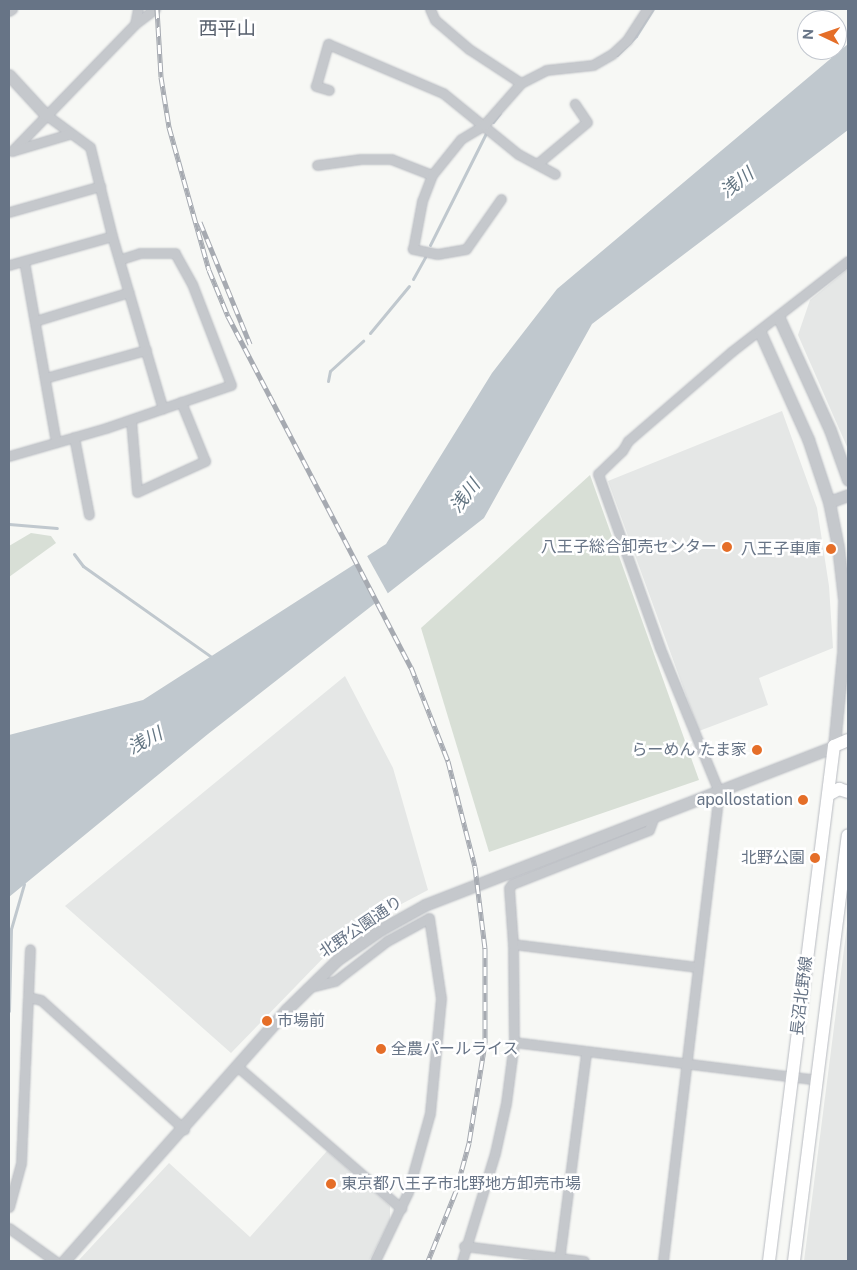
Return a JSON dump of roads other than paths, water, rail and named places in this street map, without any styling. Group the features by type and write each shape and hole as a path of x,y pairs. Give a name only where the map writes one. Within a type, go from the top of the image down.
{"main road":[{"path":"834,746 848,740"},
{"name":"長沼北野線","path":"769,1261 834,746"},
{"path":"828,795 839,789 848,792"},
{"name":"長沼北野線","path":"794,1261 848,835"}],"street":[{"path":"135,24 138,9"},
{"path":"10,152 45,114 135,24 155,9"},
{"path":"430,9 435,20 463,43 522,83"},
{"path":"501,199 466,249 437,254 413,249 422,201 432,175 461,140 484,126 522,83 546,70 593,65 612,54 626,40 647,9"},
{"path":"329,90 316,86 328,44 443,93 518,154 555,174"},
{"path":"11,80 45,114 69,134 90,147 112,236 163,409"},
{"path":"537,164 587,122 575,104"},
{"path":"10,152 69,134"},
{"path":"317,165 361,158 391,159 432,175"},
{"path":"9,212 100,186"},
{"path":"9,265 112,236"},
{"path":"9,456 130,420 231,385 192,284 176,253 140,253 119,260"},
{"path":"24,261 56,442"},
{"path":"663,1261 685,1064 719,792 660,648 598,474 622,451 628,441 731,352 779,318 848,261"},
{"path":"35,321 129,292"},
{"path":"779,318 830,430 848,480"},
{"path":"760,332 808,439 829,502 838,547 846,599 844,687 834,746"},
{"path":"44,378 146,350"},
{"path":"130,420 138,492 205,461 181,402"},
{"path":"74,437 89,516"},
{"path":"829,502 848,495"},
{"name":"北野公園通り","path":"64,1261 184,1129 307,988 337,960 380,930 425,905 834,746"},
{"path":"462,1261 464,1246 495,1153 506,1103 514,1042 513,944 509,888 512,884 649,830 654,816"},
{"path":"307,988 335,981 387,941 429,918 441,998 430,1113 400,1208 375,1261"},
{"path":"513,944 697,967"},
{"path":"9,1207 21,1163 30,949"},
{"path":"28,997 36,996 41,1000 184,1129"},
{"path":"514,1042 818,1080"},
{"path":"560,1260 586,1052"},
{"path":"238,1067 400,1208"},
{"path":"9,1228 55,1261"},
{"path":"464,1246 560,1260 584,1261"}],"water":[{"name":"浅川","path":"847,45 848,130 592,324 484,518 208,734 9,897 9,735 143,700 386,544 492,373 557,289 829,60 847,60"}],"waterway":[{"path":"617,55 636,36 653,9"},
{"path":"493,122 500,113"},
{"path":"430,245 486,133"},
{"path":"413,279 425,257"},
{"path":"370,333 409,286"},
{"path":"328,381 330,371 363,341"},
{"path":"9,524 57,528"},
{"path":"74,554 83,566 213,658"},
{"path":"9,1011 11,929 24,884"}],"railway":[{"path":"157,9 161,77 169,127 209,270 228,316 411,667 448,761 475,867 485,948 485,1043 469,1143 456,1191 428,1261"},
{"path":"200,222 250,344"}],"place":[{"name":"八王子総合卸売センター","path":"727,547"},
{"name":"八王子車庫","path":"831,549"},
{"name":"らーめん たま家","path":"757,750"},
{"name":"apollostation","path":"803,800"},
{"name":"北野公園","path":"815,858"},
{"name":"市場前","path":"267,1021"},
{"name":"全農パールライス","path":"381,1049"},
{"name":"東京都八王子市北野地方卸売市場","path":"331,1184"}],"district":[{"name":"西平山","path":"227,29"}]}
